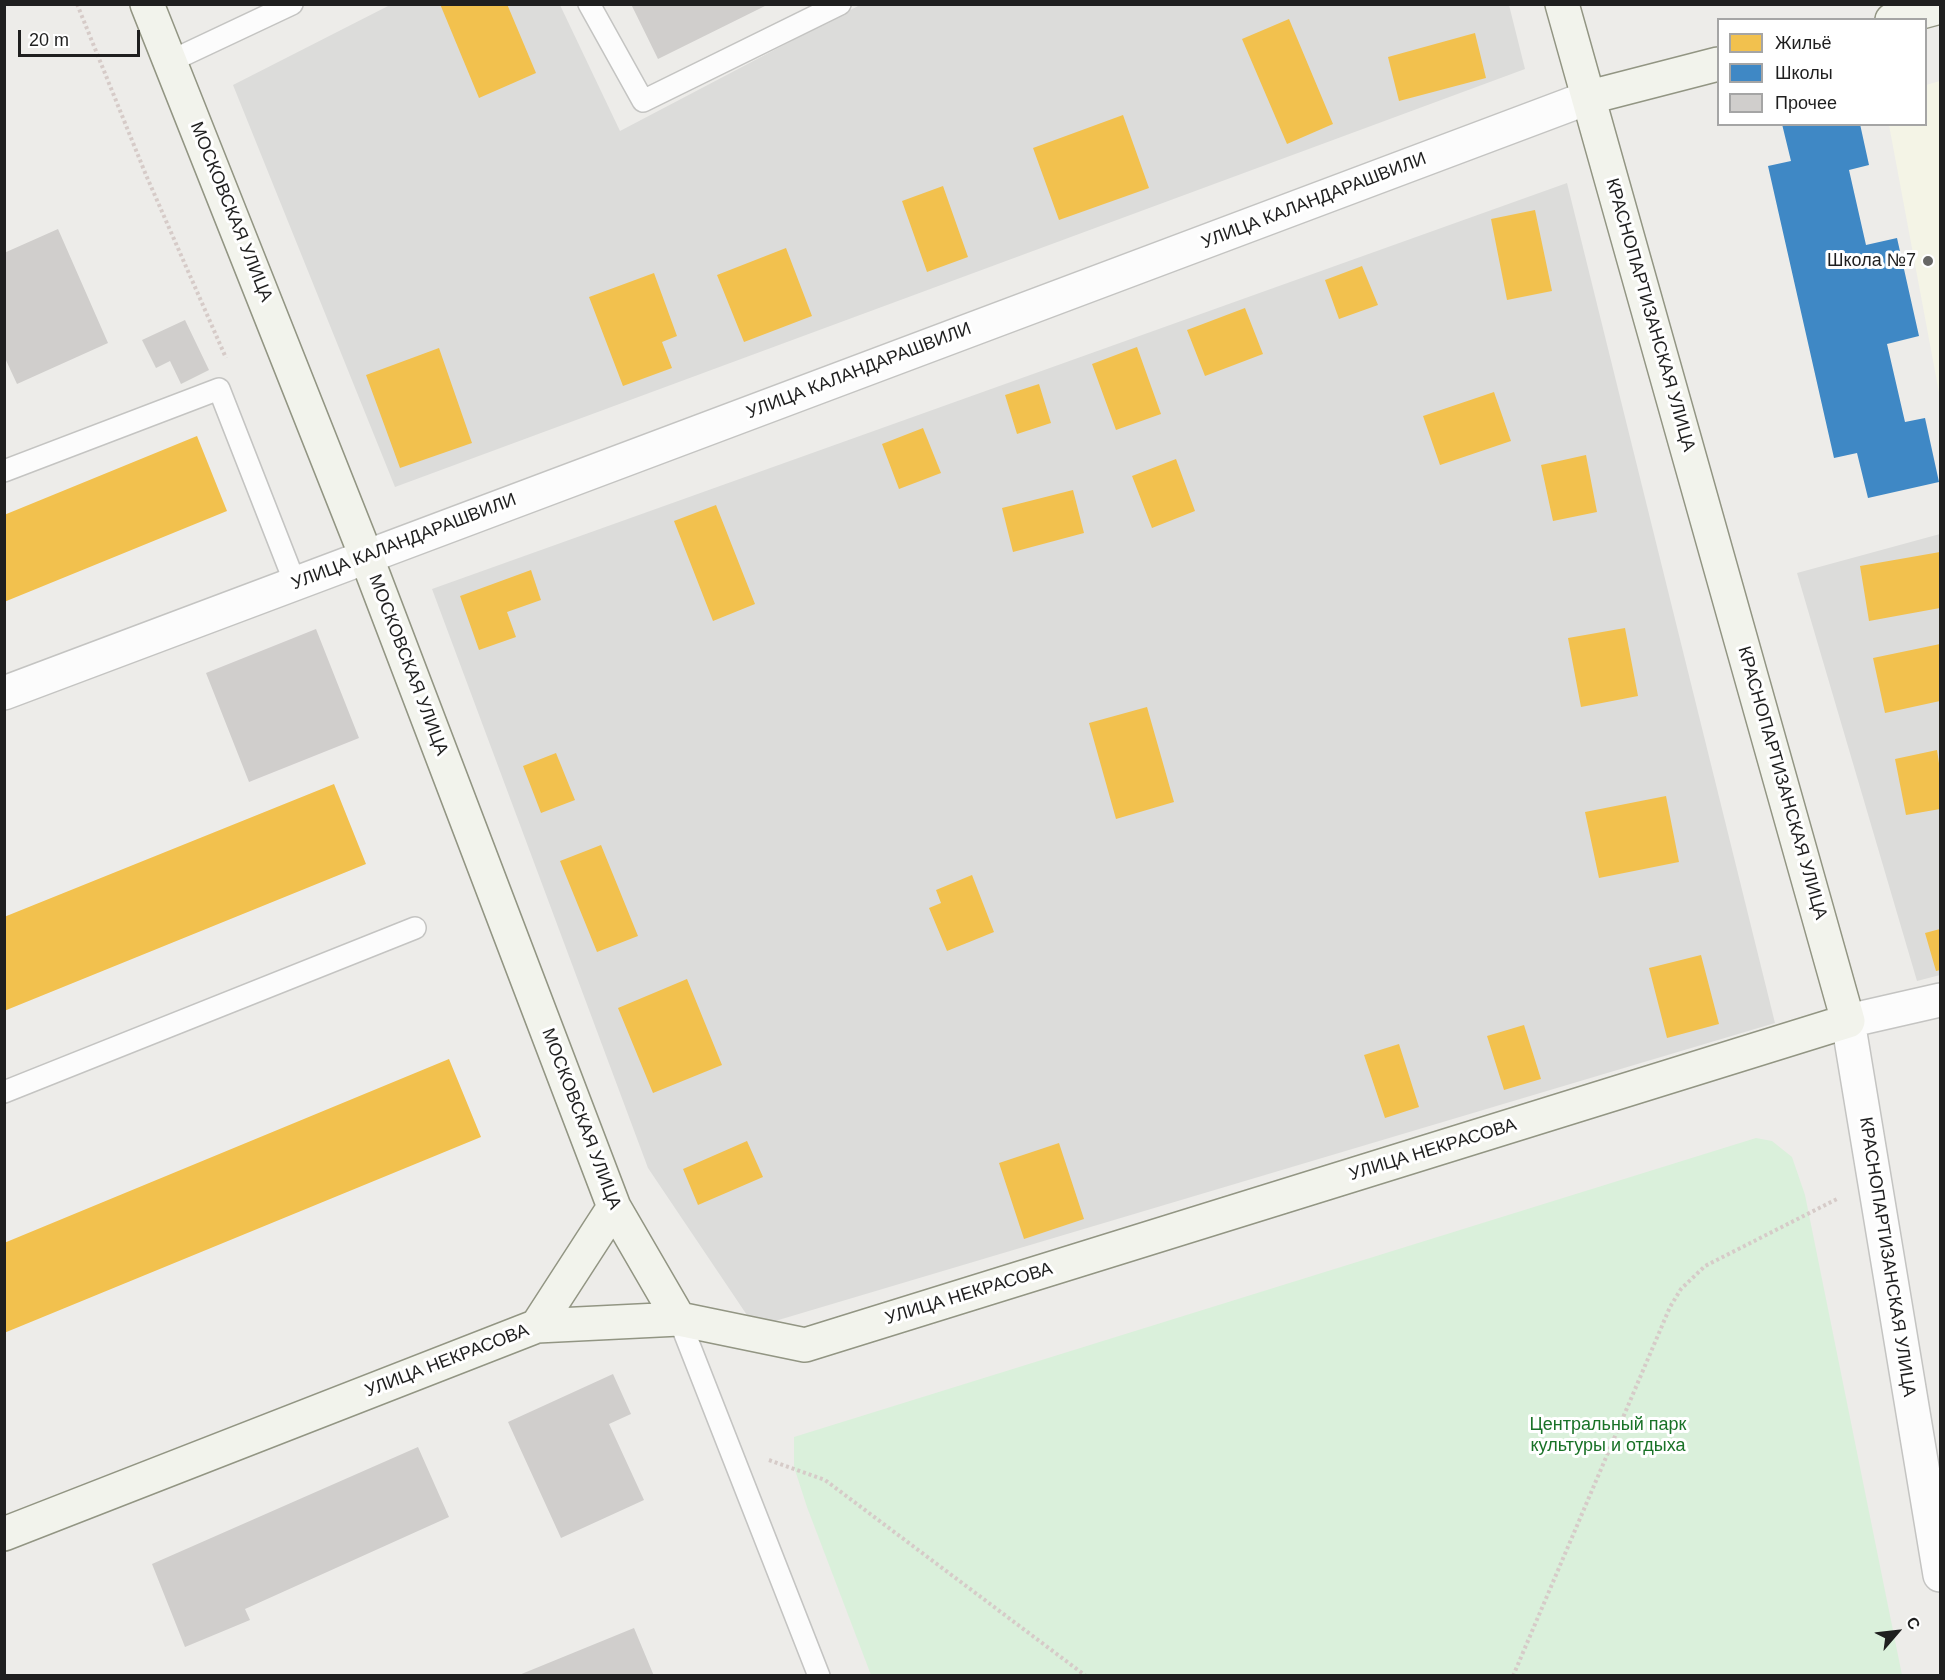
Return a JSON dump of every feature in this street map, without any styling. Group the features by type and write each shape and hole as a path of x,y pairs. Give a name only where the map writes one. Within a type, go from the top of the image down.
{"main road":[{"name":"МОСКОВСКАЯ УЛИЦА","path":"147,4 366,556 614,1207 679,1319"},
{"name":"КРАСНОПАРТИЗАНСКАЯ УЛИЦА","path":"1562,4 1848,1021"},
{"path":"1900,18 1941,7"},
{"name":"УЛИЦА КАЛАНДАРАШВИЛИ","path":"1590,98 1717,65"},
{"name":"УЛИЦА НЕКРАСОВА","path":"4,1534 537,1326 679,1319 805,1345 1848,1021"},
{"path":"537,1326 614,1207"}],"street":[{"name":"УЛИЦА КАЛАНДАРАШВИЛИ","path":"4,693 1590,98"},
{"name":"УЛИЦА НЕКРАСОВА","path":"1848,1021 1941,1000"},
{"name":"КРАСНОПАРТИЗАНСКАЯ УЛИЦА","path":"1848,1021 1941,1575"}],"lane":[{"path":"171,61 292,4"},
{"path":"589,4 643,101 840,4"},
{"path":"4,471 219,389 295,583"},
{"path":"4,1092 415,928"},
{"path":"679,1319 819,1676"}],"path":[{"path":"77,4 146,175 227,362 219,389"},
{"path":"1513,1676 1670,1307 1681,1289 1706,1266 1874,1180"},
{"path":"729,1446 825,1480 1086,1676"}],"shaded area":[{"path":"392,4 560,5 620,131 860,5 1509,5 1525,69 395,487 233,85"},
{"name":"Школа №7","path":"1940,81 1940,398 1889,126 1927,126 1927,85"},
{"path":"1567,183 1775,1023 755,1327 648,1168 432,589"},
{"path":"1940,534 1940,975 1917,981 1797,573"}],"green space":[{"name":"Центральный парк культуры и отдыха","path":"1756,1138 1772,1141 1792,1157 1805,1195 1902,1675 871,1675 794,1467 794,1437"}],"building: Жильё":[{"path":"440,4 507,4 536,73 479,98"},
{"path":"1289,19 1333,124 1287,144 1242,39"},
{"path":"1475,33 1486,78 1399,101 1388,57"},
{"path":"1123,115 1149,188 1059,220 1033,148"},
{"path":"943,186 968,257 927,272 902,201"},
{"path":"1535,210 1552,291 1507,300 1491,219"},
{"path":"786,248 812,316 744,342 717,275"},
{"path":"1362,266 1378,305 1339,319 1325,280"},
{"path":"654,273 677,336 662,342 672,368 623,386 589,297"},
{"path":"1245,308 1263,354 1205,376 1187,330"},
{"path":"1137,347 1161,414 1116,430 1092,364"},
{"path":"439,348 472,443 400,468 366,375"},
{"path":"1039,384 1051,423 1017,434 1005,395"},
{"path":"1494,392 1511,441 1440,465 1423,416"},
{"path":"923,428 941,473 899,489 882,444"},
{"path":"197,436 227,511 4,602 4,515"},
{"path":"1586,455 1597,512 1553,521 1541,465"},
{"path":"1176,459 1195,511 1152,528 1132,476"},
{"path":"1073,490 1084,533 1013,552 1002,508"},
{"path":"716,505 755,604 713,621 674,521"},
{"path":"1940,552 1940,608 1869,621 1860,566"},
{"path":"531,570 541,600 507,612 516,637 479,650 460,596"},
{"path":"1625,628 1638,696 1581,707 1568,638"},
{"path":"1940,644 1940,701 1885,713 1873,658"},
{"path":"1147,707 1174,802 1116,819 1089,723"},
{"path":"1937,750 1940,770 1940,809 1906,815 1895,759"},
{"path":"556,753 575,800 541,813 523,766"},
{"path":"334,784 366,864 4,1011 4,917"},
{"path":"1666,796 1679,862 1599,878 1585,812"},
{"path":"601,845 638,936 597,952 560,861"},
{"path":"972,875 994,932 947,951 929,908 941,903 936,890"},
{"path":"1940,929 1940,970 1936,971 1925,933"},
{"path":"1701,955 1719,1024 1667,1038 1649,968"},
{"path":"687,979 722,1065 653,1093 618,1008"},
{"path":"1524,1025 1541,1079 1504,1090 1487,1036"},
{"path":"1399,1044 1419,1107 1385,1118 1364,1055"},
{"path":"449,1059 481,1137 4,1333 4,1243"},
{"path":"747,1141 763,1177 698,1205 683,1169"},
{"path":"1059,1143 1084,1219 1024,1239 999,1163"}],"building: Школы":[{"name":"Школа №7","path":"1782,126 1860,126 1869,165 1849,170 1866,245 1897,238 1919,336 1887,344 1905,422 1925,418 1939,482 1868,498 1857,453 1834,458 1768,166 1791,161"}],"building: Прочее":[{"path":"631,4 769,4 658,59"},
{"path":"58,229 108,343 17,384 4,356 4,253"},
{"path":"185,320 209,370 181,384 170,361 156,368 142,340"},
{"path":"316,629 359,738 249,782 206,673"},
{"path":"613,1374 631,1414 609,1424 644,1500 561,1538 508,1422"},
{"path":"418,1447 449,1517 245,1609 250,1620 185,1647 152,1564"},
{"path":"634,1628 654,1676 519,1676 519,1675"}],"place":[{"name":"Школа №7","path":"1928,261"}]}
